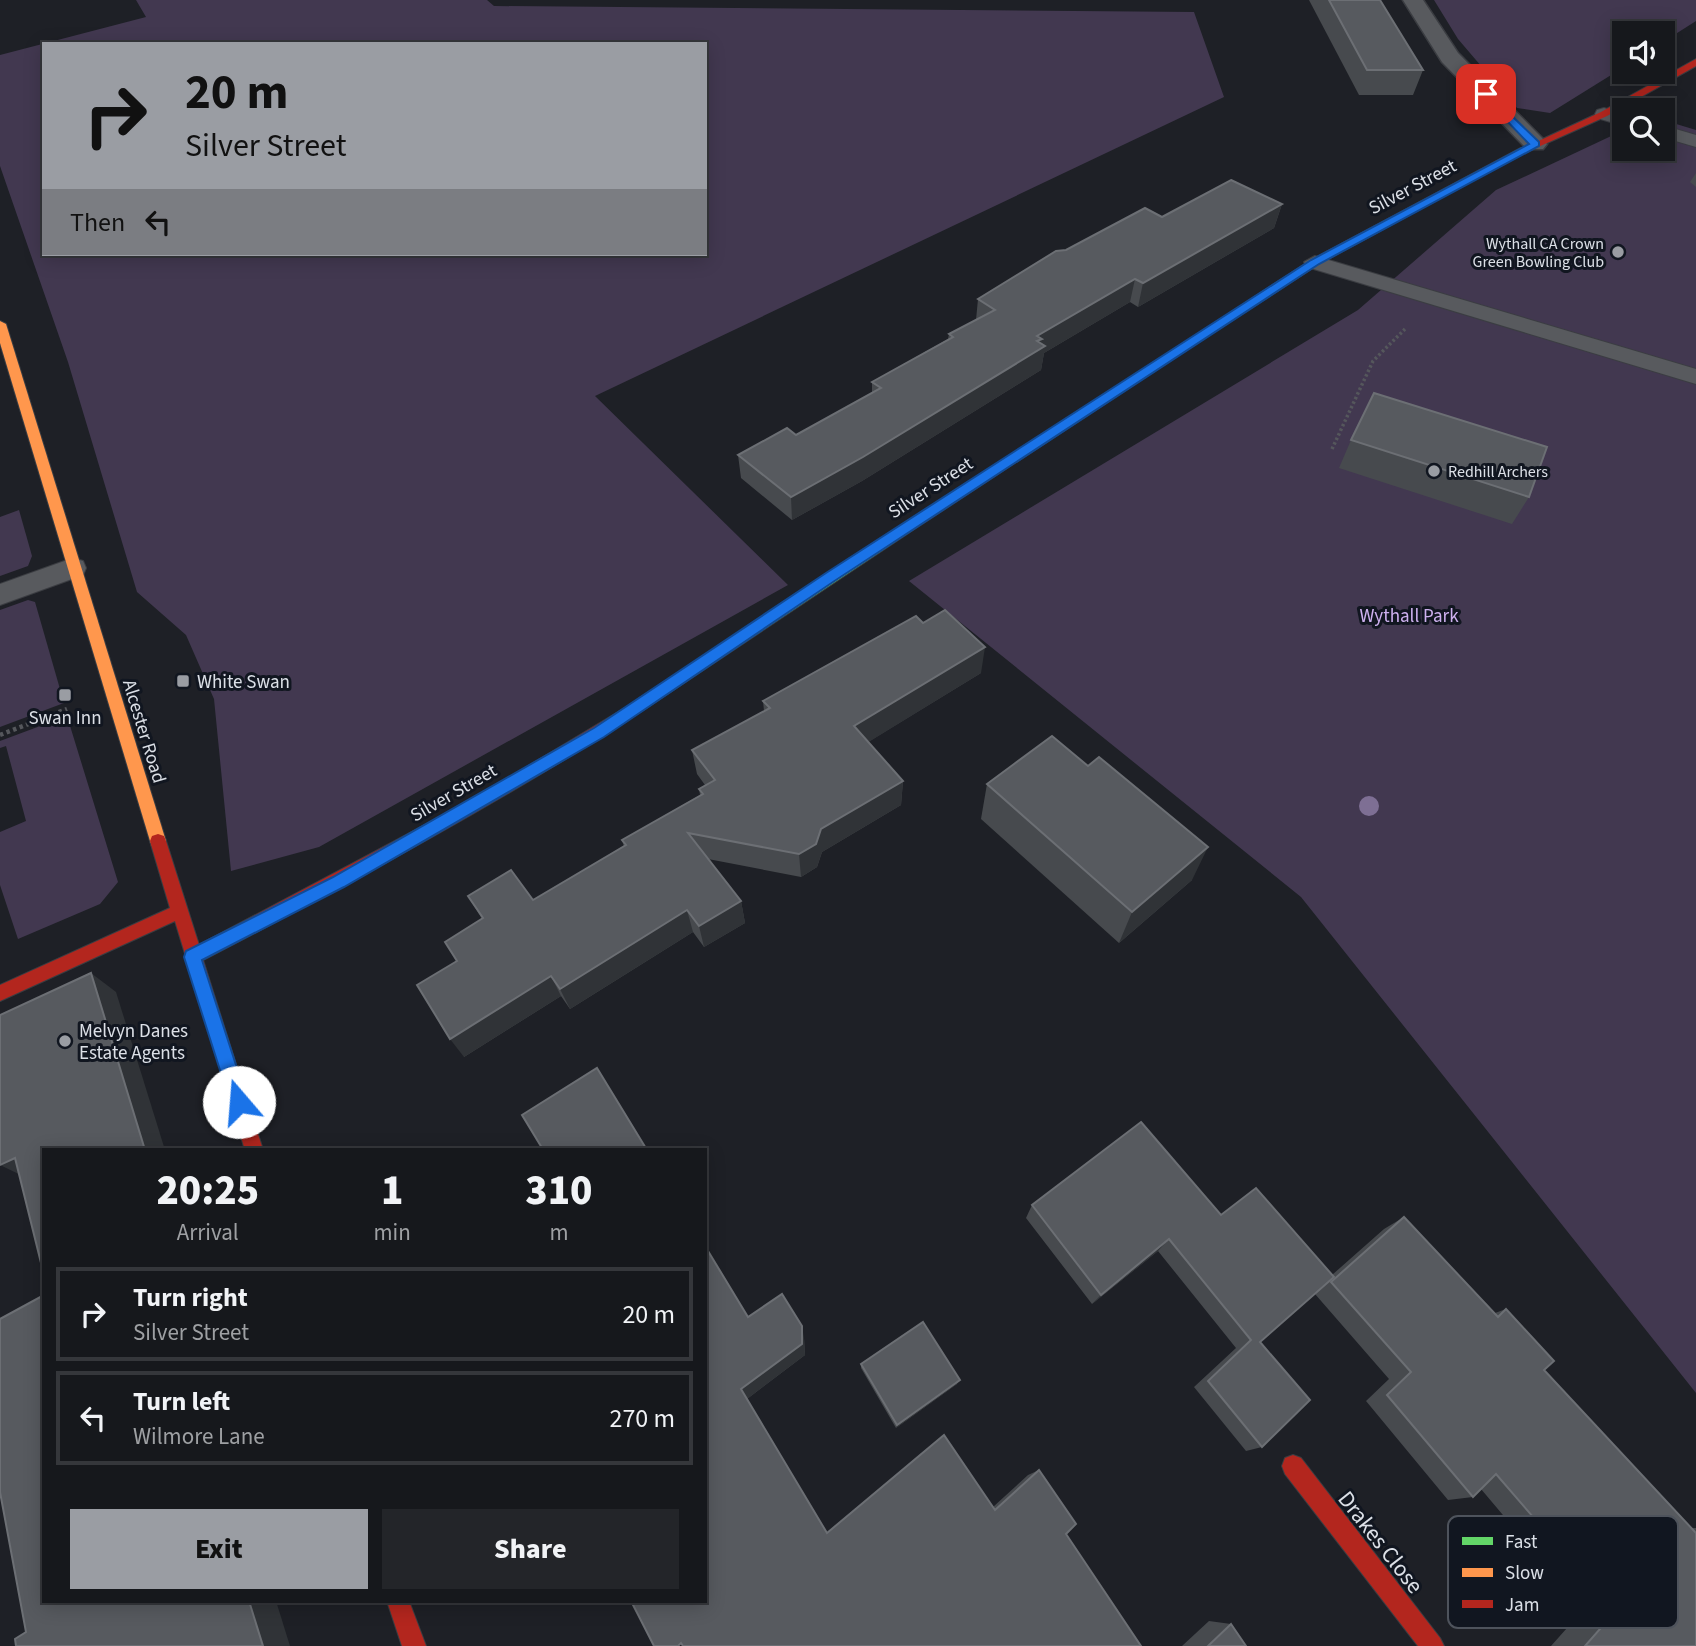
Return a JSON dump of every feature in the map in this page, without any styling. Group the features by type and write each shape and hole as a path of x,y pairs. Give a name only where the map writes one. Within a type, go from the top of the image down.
{"street":[{"path":"1413,0 1450,57 1535,144"},
{"name":"Silver Street","path":"192,957 338,882 599,732 827,579 1315,262 1535,144 1604,114 1696,62"},
{"name":"Alcester Road","path":"0,324 178,912 253,1148"},
{"path":"0,993 178,912"},
{"name":"Drakes Close","path":"1293,1466 1432,1646"},
{"path":"399,1603 414,1646"}],"lane":[{"path":"1604,114 1612,116"},
{"path":"1675,135 1696,141"},
{"path":"1315,262 1696,377"},
{"path":"0,595 73,568"}],"path":[{"path":"1332,449 1373,361 1435,298"},
{"path":"0,735 111,692"}],"green space":[{"path":"136,0 487,0 494,6 1194,12 1224,97 595,396 788,585 319,847 231,871 214,699 186,635 137,592 68,362 0,166 0,55 42,44 42,256 707,256 707,42 50,42 146,17"},
{"path":"1434,0 1696,0 1696,21 1675,34 1675,21 1612,21 1612,74 1550,113 1517,108 1458,39"},
{"name":"Wythall Park","path":"1675,124 1696,130 1696,1393 1301,897 909,581 1358,310 1496,190 1612,136 1612,161 1675,161"},
{"path":"19,510 32,556 28,566 0,576 0,517"},
{"path":"28,600 35,602 64,703 0,727 0,610"},
{"path":"67,716 118,882 100,904 18,939 0,885 0,832 26,821 6,746 0,748 0,741"}],"building":[{"path":"1329,0 1380,0 1423,70 1367,70"},
{"path":"1231,180 1282,204 1143,283 1135,279 1037,336 1042,339 1037,341 1045,346 863,457 791,497 738,455 787,428 796,435 881,388 872,382 953,337 949,334 995,310 978,299 1056,251 1066,250 1145,208 1162,217"},
{"path":"1374,393 1547,447 1529,497 1351,440"},
{"path":"945,610 985,647 854,726 903,781 821,829 816,844 799,854 688,833 741,901 699,926 687,910 560,989 551,976 450,1039 417,985 457,961 445,942 483,918 468,896 511,870 533,900 626,845 622,840 703,794 699,789 715,780 692,750 770,708 763,701 916,616 923,623"},
{"path":"1052,736 1088,766 1099,757 1208,847 1132,912 987,784"},
{"path":"91,973 144,1148 42,1148 42,1267 15,1158 0,1165 0,1015"},
{"path":"597,1068 646,1148 542,1148 522,1115"},
{"path":"1141,1122 1221,1215 1256,1188 1334,1277 1260,1342 1310,1400 1262,1447 1208,1381 1251,1340 1169,1239 1101,1295 1032,1205"},
{"path":"1404,1217 1498,1317 1506,1309 1554,1361 1544,1370 1696,1533 1696,1646 1585,1646 1601,1628 1678,1628 1678,1516 1532,1516 1496,1474 1473,1497 1387,1395 1411,1372 1331,1282"},
{"path":"707,1249 748,1317 782,1294 802,1326 802,1344 741,1389 827,1533 944,1435 995,1510 1039,1470 1076,1524 1066,1534 1141,1646 683,1646 681,1643 678,1646 654,1646 632,1603 707,1603"},
{"path":"42,1296 42,1603 250,1603 263,1646 16,1646 15,1639 26,1632 0,1492 0,1319"},
{"path":"923,1322 960,1380 897,1425 861,1364"},
{"path":"1231,1624 1246,1646 1208,1646"}],"traffic: fast":[{"path":"1187,345 1315,262 1524,150"},
{"path":"643,703 908,527"}],"traffic: slow":[{"path":"0,324 158,841"},
{"path":"908,527 1187,345"}],"traffic: jam":[{"path":"1524,150 1604,114 1696,62"},
{"path":"193,957 478,804 643,703"},
{"path":"158,841 253,1148"},
{"path":"0,993 178,912"},
{"path":"1293,1466 1432,1646"},
{"path":"399,1603 414,1646"}],"place":[{"name":"Wythall CA Crown Green Bowling Club","path":"1618,252"},
{"name":"Redhill Archers","path":"1434,471"},
{"name":"White Swan","path":"183,681"},
{"name":"Swan Inn","path":"65,695"},
{"name":"Melvyn Danes Estate Agents","path":"65,1041"}],"route":[{"path":"239,1102 192,957 338,882 599,732 831,577 1315,262 1535,144 1486,94"}]}
